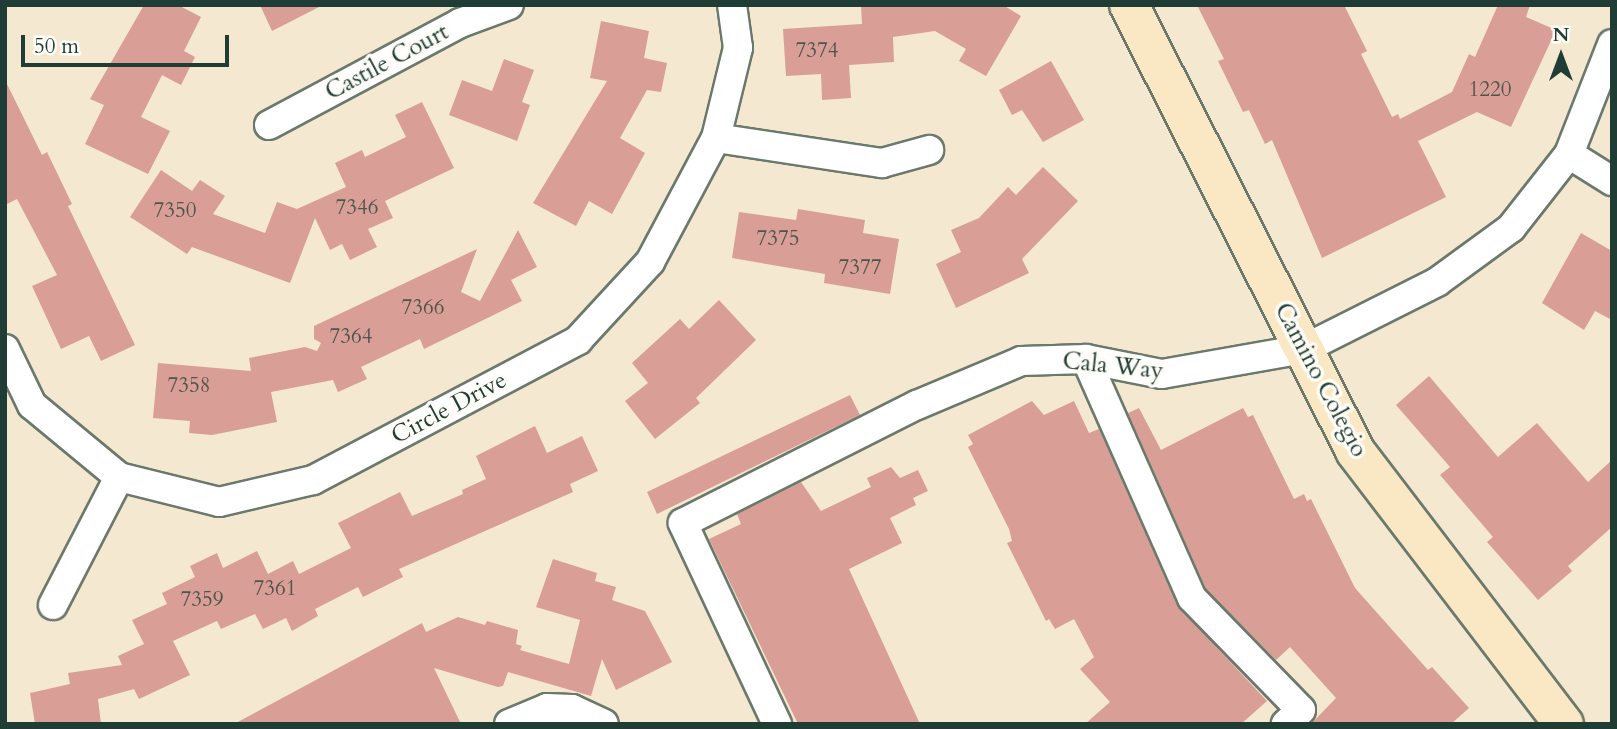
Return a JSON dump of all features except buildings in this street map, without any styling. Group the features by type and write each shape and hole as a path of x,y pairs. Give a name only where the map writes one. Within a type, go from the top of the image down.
{"street":[{"name":"Castile Court","path":"269,125 460,23 509,5"},
{"name":"Circle Drive","path":"5,349 32,405 119,477 219,502 313,480 578,340 650,262 716,138 738,48 732,5"},
{"name":"Camino Colegio","path":"1129,5 1355,451 1564,724"},
{"name":"Cala Way","path":"777,724 682,523 917,405 1021,362 1086,359 1162,374 1304,349 1437,282 1511,228 1569,154 1612,44"},
{"path":"716,138 882,163 929,150"},
{"path":"1569,154 1612,181"},
{"path":"1086,359 1192,598 1301,710 1286,724"},
{"path":"53,605 119,477"},
{"path":"509,724 547,708 572,709 604,724"}]}
